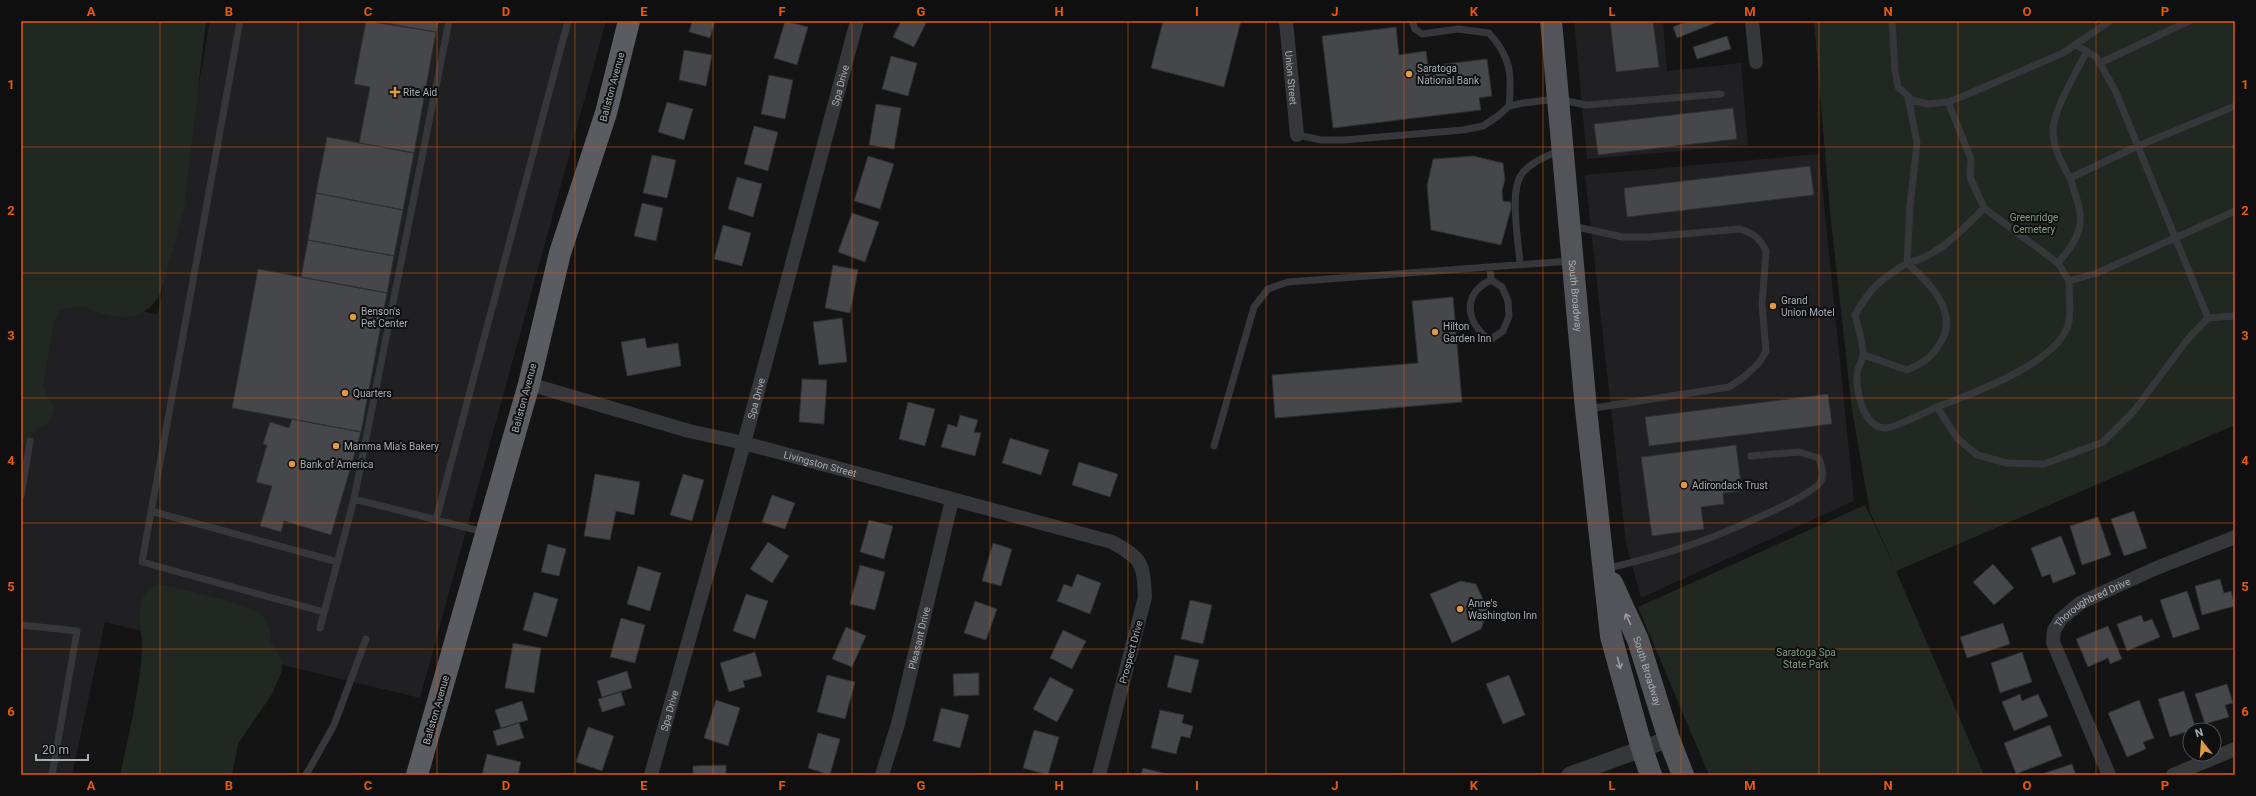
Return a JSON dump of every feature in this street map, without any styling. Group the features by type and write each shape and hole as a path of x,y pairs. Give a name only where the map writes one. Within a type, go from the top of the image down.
{"highway":[{"name":"Ballston Avenue","path":"417,775 529,384 560,254 606,113 629,21"}],"main road":[{"name":"South Broadway","path":"1551,21 1596,513 1605,570 1611,636 1642,749 1651,775"},
{"name":"South Broadway","path":"1605,570 1638,640 1669,739 1683,775"}],"street":[{"name":"Spa Drive","path":"651,775 744,443 856,21"},
{"name":"Union Street","path":"1286,21 1297,135"},
{"path":"1752,21 1756,62"},
{"name":"Livingston Street","path":"529,384 689,431 744,443 1112,542"},
{"name":"Pleasant Drive","path":"882,775 898,724 952,500"},
{"name":"Thoroughbred Drive","path":"2109,775 2053,642 2054,630 2061,619 2080,603 2154,569 2235,537"},
{"name":"Prospect Drive","path":"1099,775 1145,597 1144,574 1139,560 1132,553 1112,542"},
{"path":"1570,775 1669,739"},
{"path":"2173,775 2235,748"}],"lane":[{"path":"240,21 142,562 324,612"},
{"path":"320,628 354,499 449,21"},
{"path":"436,520 568,21"},
{"path":"1412,21 1415,29 1422,34 1458,29 1489,33 1498,43 1508,60 1511,83 1508,106"},
{"path":"1892,21 1895,70 1898,87 1912,100 1927,104 1948,102 2063,53 2110,21"},
{"path":"2100,63 2189,21"},
{"path":"2076,45 2096,57 2115,90 2208,318"},
{"path":"2058,263 2080,232 2081,221 2078,204 2070,178 2059,160 2053,131 2063,98 2087,51"},
{"path":"1297,135 1321,140 1344,140 1463,130 1483,126 1498,116 1508,106 1557,99 1586,105 1721,94"},
{"path":"1907,263 1910,206 1917,143 1908,96"},
{"path":"1948,102 1971,159 1970,177 1984,208 2058,263 2069,281 2069,322 2057,346 2023,369 1998,383 1886,428 1876,425 1868,419 1858,385 1858,369 1864,355 1855,315 1865,296 1883,277 1907,263 1922,260 1949,242 1984,208"},
{"path":"2070,178 2138,146 2235,106"},
{"path":"1520,265 1515,192 1521,176 1534,163 1562,149"},
{"path":"2069,281 2097,273 2235,211"},
{"path":"1569,225 1623,237 1649,237 1740,229 1754,233 1766,251 1762,304 1766,351 1758,363 1744,377 1729,387 1586,409"},
{"path":"1214,446 1254,307 1268,289 1288,282 1573,261"},
{"path":"1864,355 1907,370 1922,364 1933,354 1946,335 1948,319 1939,298 1919,274 1907,263"},
{"path":"1490,267 1491,280"},
{"path":"1491,280 1502,287 1508,301 1510,316 1503,332 1490,340 1479,332 1472,322 1470,305 1476,291 1491,280"},
{"path":"1937,407 1957,438 1977,454 2007,463 2044,464 2103,442 2134,411 2187,340 2208,318 2235,316"},
{"path":"21,496 30,440"},
{"path":"1605,570 1690,545 1811,492 1821,481 1823,470 1819,458 1799,452 1751,456"},
{"path":"354,499 487,533"},
{"path":"151,511 338,562"},
{"path":"21,625 78,631 52,775"},
{"path":"306,775 334,725 366,639"}],"shaded area":[{"path":"210,21 606,21 420,698 105,622 72,775 21,775 21,368 35,294 158,314"},
{"path":"1574,21 1663,21 1667,71 1741,63 1748,145 1587,159"},
{"path":"1819,154 1854,501 1641,598 1626,543 1585,175"}],"green space":[{"path":"21,21 206,21 184,209 161,292 157,300 145,311 132,316 116,317 80,307 59,311 54,321 43,387 54,409 51,420 32,434 21,449"},
{"name":"Greenridge Cemetery","path":"1814,21 2235,21 2235,425 1896,571 1984,775 1709,775 1638,607 1865,505 1895,568 1870,512 1852,410 1830,212"},
{"path":"157,585 168,586 225,600 258,612 265,619 270,630 270,641 283,661 281,673 272,694 238,744 232,775 120,775 141,667 141,603 145,594"}],"building":[{"path":"366,21 436,32 414,153 359,143 370,87 354,84"},
{"path":"375,21 439,21 436,32"},
{"path":"692,21 715,21 710,38 689,32"},
{"path":"785,21 808,27 797,65 774,58"},
{"path":"901,21 927,21 914,47 893,37"},
{"path":"1163,21 1241,21 1224,87 1151,68"},
{"path":"1610,21 1653,21 1659,67 1616,72"},
{"path":"1688,21 1720,21 1677,38 1673,27"},
{"path":"1396,27 1399,55 1426,51 1428,66 1487,59 1492,96 1479,98 1481,110 1333,128 1322,36"},
{"path":"1727,36 1731,49 1697,59 1693,47"},
{"path":"684,50 712,55 706,86 679,80"},
{"path":"891,56 917,63 908,96 882,89"},
{"path":"769,75 793,80 785,119 761,114"},
{"path":"667,102 693,109 684,140 658,132"},
{"path":"876,104 901,108 894,149 869,145"},
{"path":"1733,108 1737,139 1598,155 1594,124"},
{"path":"754,126 778,132 768,171 744,164"},
{"path":"327,137 414,153 403,210 316,193"},
{"path":"652,155 676,160 667,198 643,193"},
{"path":"868,156 894,164 880,209 854,201"},
{"path":"1473,156 1503,163 1505,180 1502,191 1503,201 1511,202 1511,209 1501,245 1431,230 1427,186 1433,159"},
{"path":"1810,166 1814,195 1627,217 1624,188"},
{"path":"737,177 762,184 753,217 728,209"},
{"path":"316,193 403,210 394,256 308,240"},
{"path":"642,203 663,208 656,241 634,236"},
{"path":"852,213 879,222 865,262 838,252"},
{"path":"723,225 751,233 742,266 714,259"},
{"path":"308,240 394,256 387,293 301,277"},
{"path":"833,265 858,270 850,313 825,308"},
{"path":"258,269 387,293 361,432 232,408"},
{"name":"Hilton Garden Inn","path":"1453,297 1462,402 1275,418 1272,375 1418,363 1412,301"},
{"path":"842,318 847,362 819,365 813,322"},
{"path":"645,338 647,348 678,343 681,366 627,376 621,342"},
{"path":"802,379 827,380 824,424 799,422"},
{"path":"1828,394 1832,424 1649,446 1645,417"},
{"path":"908,402 935,409 925,446 899,439"},
{"path":"960,415 978,420 974,432 981,433 975,456 941,447 948,424 957,427"},
{"path":"292,419 361,432 331,535 284,521 281,532 260,526 272,486 256,482 267,445 263,444 270,422 289,428"},
{"path":"1010,438 1049,450 1041,475 1002,463"},
{"path":"1736,445 1742,491 1723,493 1724,504 1701,507 1704,529 1652,536 1641,457"},
{"path":"1079,462 1118,474 1110,497 1072,485"},
{"path":"595,474 640,482 634,515 616,511 610,540 584,536"},
{"path":"683,474 704,480 692,521 670,515"},
{"path":"772,495 795,503 785,529 762,522"},
{"path":"2134,511 2147,548 2124,556 2111,519"},
{"path":"2098,517 2111,555 2082,565 2070,526"},
{"path":"869,520 893,526 884,559 860,552"},
{"path":"2061,536 2076,574 2053,583 2050,574 2042,577 2031,548"},
{"path":"768,542 789,556 772,583 750,569"},
{"path":"993,543 1012,549 1001,586 982,581"},
{"path":"548,544 566,549 559,576 541,572"},
{"path":"1993,564 2014,588 1994,605 1973,582"},
{"path":"860,565 885,572 875,610 850,604"},
{"path":"638,566 661,573 650,611 627,604"},
{"path":"1077,574 1101,583 1090,614 1057,601 1064,584 1072,587"},
{"path":"2220,579 2224,593 2231,591 2235,606 2202,615 2195,586"},
{"path":"1461,581 1476,584 1488,610 1481,629 1452,643 1430,594"},
{"path":"2187,591 2200,629 2173,638 2160,600"},
{"path":"534,592 558,599 547,637 523,630"},
{"path":"746,594 768,601 755,639 733,631"},
{"path":"1190,600 1212,605 1203,644 1181,639"},
{"path":"975,601 997,609 986,640 964,633"},
{"path":"2141,615 2144,622 2152,619 2160,637 2127,651 2117,624"},
{"path":"621,618 645,625 635,663 610,657"},
{"path":"2003,623 2010,644 1967,658 1960,637"},
{"path":"2108,626 2122,659 2110,664 2108,658 2088,667 2076,639"},
{"path":"846,627 866,636 852,667 832,659"},
{"path":"1063,630 1086,641 1072,669 1050,658"},
{"path":"513,643 541,648 534,693 505,688"},
{"path":"755,652 762,676 743,681 745,687 729,692 720,663"},
{"path":"2022,652 2032,682 2000,693 1991,663"},
{"path":"1175,655 1199,660 1191,693 1167,687"},
{"path":"627,671 632,688 602,697 597,681"},
{"path":"979,673 979,695 954,696 953,674"},
{"path":"827,675 855,682 845,719 817,712"},
{"path":"1509,675 1525,715 1503,724 1486,684"},
{"path":"1050,677 1074,690 1057,722 1033,709"},
{"path":"2227,684 2233,703 2225,705 2229,717 2212,722 2204,722 2195,694"},
{"path":"2184,691 2194,722 2182,722 2182,733 2170,737 2158,699"},
{"path":"621,692 625,705 602,712 598,699"},
{"path":"2020,694 2022,701 2038,694 2048,716 2014,731 2002,702"},
{"path":"716,700 740,708 728,746 704,738"},
{"path":"2139,700 2154,738 2143,742 2146,749 2127,757 2108,713"},
{"path":"522,701 528,720 501,728 495,710"},
{"path":"941,708 969,715 960,748 933,741"},
{"path":"1160,710 1184,715 1182,723 1193,726 1190,738 1181,736 1176,754 1151,748"},
{"path":"519,723 524,738 497,746 493,731"},
{"path":"2050,725 2062,756 2016,774 2004,743"},
{"path":"588,727 614,736 602,771 576,762"},
{"path":"1034,730 1059,737 1048,775 1023,768"},
{"path":"818,733 840,739 830,775 808,768"},
{"path":"487,754 521,762 518,775 482,775"},
{"path":"2072,764 2076,775 2039,775"},
{"path":"726,765 726,775 693,775 693,766"},
{"path":"1143,768 1167,774 1167,775 1141,775"}],"place":[{"name":"Saratoga National Bank","path":"1409,74"},
{"name":"Rite Aid","path":"395,92"},
{"name":"Grand Union Motel","path":"1773,306"},
{"name":"Benson's Pet Center","path":"353,317"},
{"name":"Hilton Garden Inn","path":"1435,332"},
{"name":"Quarters","path":"345,393"},
{"name":"Mamma Mia's Bakery","path":"336,446"},
{"name":"Bank of America","path":"292,464"},
{"name":"Adirondack Trust","path":"1684,485"},
{"name":"Anne's Washington Inn","path":"1460,609"}],"park label":[{"name":"Saratoga Spa State Park","path":"1806,658"}]}
